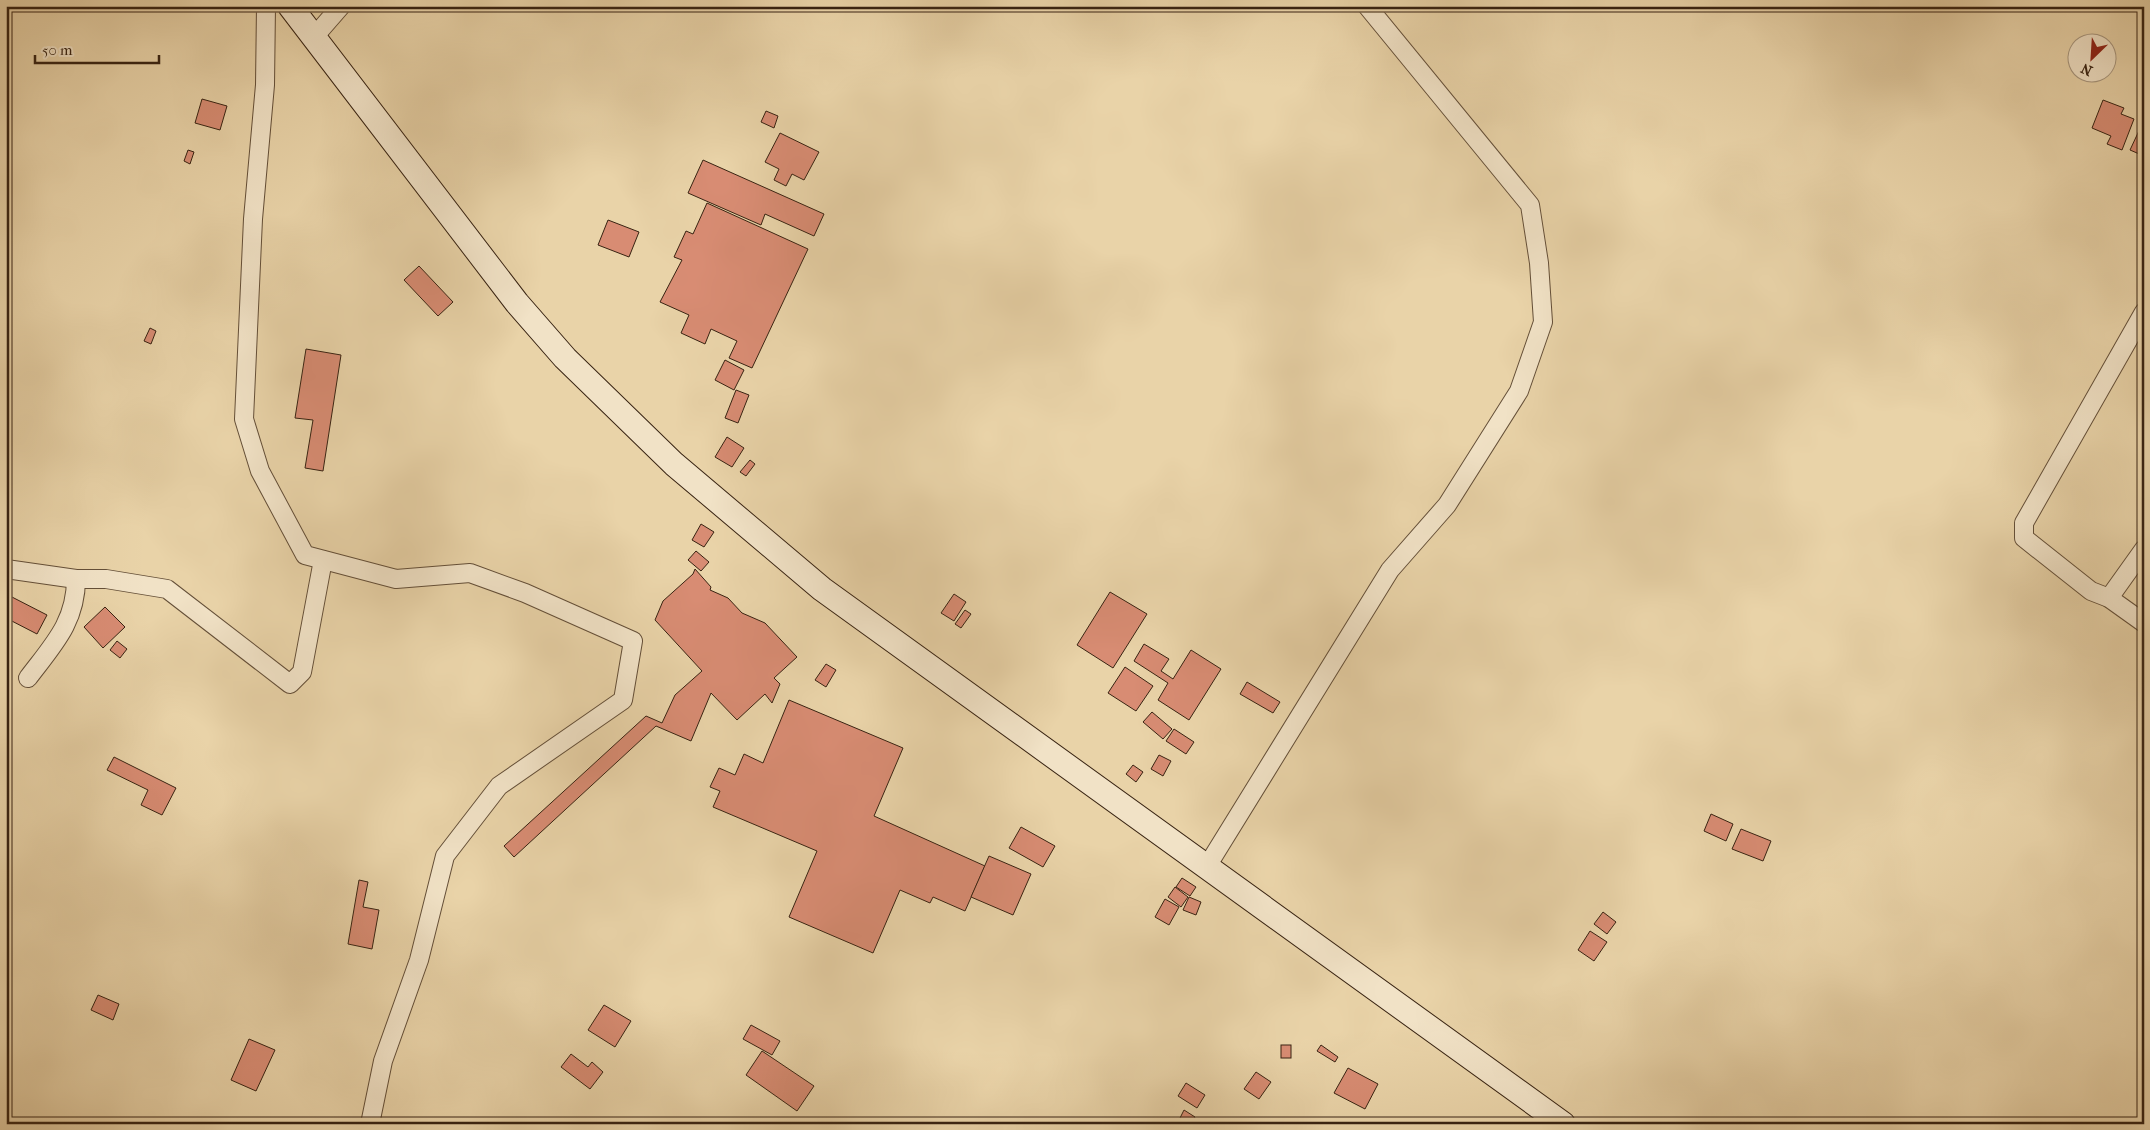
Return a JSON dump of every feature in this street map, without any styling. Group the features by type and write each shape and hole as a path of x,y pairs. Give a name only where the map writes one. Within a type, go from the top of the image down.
{"main road":[{"path":"290,6 517,303 565,358 674,464 822,589 1563,1124"}],"street":[{"path":"266,6 265,85 253,219 244,419 260,471 305,555 396,579 470,574 525,593 633,641 623,700 498,786 445,856 419,960 383,1061 370,1124"},
{"path":"314,38 341,6"},
{"path":"1206,868 1390,570 1447,505 1520,391 1542,322 1539,263 1530,205 1367,6"},
{"path":"2144,312 2024,523 2024,538 2091,592 2109,598 2144,623"},
{"path":"2109,598 2144,549"},
{"path":"6,569 76,579 106,579 167,589 290,684 302,672 324,560"},
{"path":"28,678 64,631 76,597 76,579"}],"building":[{"path":"202,99 227,106 220,130 195,123"},
{"path":"2103,100 2124,108 2121,114 2134,119 2122,150 2107,144 2111,136 2092,128"},
{"path":"766,111 778,116 774,128 761,122"},
{"path":"2144,120 2144,156 2130,150"},
{"path":"780,133 819,152 804,180 792,174 786,186 774,180 779,169 765,162"},
{"path":"188,150 194,152 190,164 184,161"},
{"path":"703,160 824,214 814,236 765,214 761,225 688,193"},
{"path":"707,203 808,249 752,368 729,358 737,341 711,329 705,344 681,333 689,315 660,302 682,260 674,257 686,231 693,234"},
{"path":"608,220 639,232 629,257 598,245"},
{"path":"419,266 453,302 438,316 404,280"},
{"path":"150,328 156,331 151,344 144,341"},
{"path":"306,349 341,355 323,471 305,468 313,420 295,418"},
{"path":"725,360 744,370 734,390 715,380"},
{"path":"736,390 749,395 738,423 725,418"},
{"path":"727,437 744,448 732,467 715,457"},
{"path":"750,460 755,464 746,476 740,472"},
{"path":"701,524 714,532 704,547 692,540"},
{"path":"696,551 709,562 701,571 688,560"},
{"path":"695,569 711,587 710,590 728,598 742,613 765,623 797,657 774,678 780,684 772,703 765,694 737,720 711,693 691,741 656,726 514,857 504,846 646,716 662,723 675,695 702,671 655,620 663,601 693,574"},
{"path":"1110,592 1147,614 1113,668 1077,645"},
{"path":"954,594 966,602 954,621 941,613"},
{"path":"10,596 47,615 37,634 6,618 6,603"},
{"path":"105,607 125,627 103,648 84,627"},
{"path":"965,610 971,614 961,628 955,624"},
{"path":"117,641 127,649 120,658 110,650"},
{"path":"1144,644 1169,659 1161,671 1173,679 1191,650 1221,669 1189,720 1158,700 1168,683 1134,661"},
{"path":"826,664 836,670 826,687 815,680"},
{"path":"1125,667 1153,686 1136,711 1108,693"},
{"path":"1247,682 1280,702 1273,713 1240,694"},
{"path":"789,700 903,748 874,816 985,866 965,911 933,897 930,903 900,890 873,953 789,917 817,851 713,807 720,791 710,787 719,768 735,775 744,754 763,763"},
{"path":"1152,712 1172,729 1163,739 1143,722"},
{"path":"1174,729 1194,742 1186,754 1166,741"},
{"path":"1159,755 1171,761 1163,776 1151,769"},
{"path":"114,757 176,788 162,815 141,805 148,790 107,770"},
{"path":"1133,765 1143,772 1136,782 1126,774"},
{"path":"1711,814 1733,824 1726,841 1704,831"},
{"path":"1021,827 1055,846 1043,867 1009,848"},
{"path":"1741,829 1771,841 1763,861 1732,849"},
{"path":"989,856 1031,874 1013,915 971,897"},
{"path":"1182,878 1196,887 1190,896 1176,887"},
{"path":"359,880 368,882 363,907 379,910 372,949 348,944"},
{"path":"1175,887 1188,897 1181,907 1168,897"},
{"path":"1189,897 1201,902 1196,915 1183,910"},
{"path":"1165,899 1179,907 1169,925 1155,917"},
{"path":"1603,912 1616,922 1607,934 1594,924"},
{"path":"1590,931 1607,942 1594,961 1578,950"},
{"path":"98,995 119,1004 113,1020 91,1010"},
{"path":"604,1005 631,1021 615,1047 588,1030"},
{"path":"751,1025 780,1041 772,1055 743,1039"},
{"path":"249,1039 275,1050 256,1091 231,1080"},
{"path":"1281,1045 1291,1045 1291,1058 1281,1058"},
{"path":"1321,1045 1338,1057 1335,1062 1317,1051"},
{"path":"762,1051 814,1086 797,1111 746,1075"},
{"path":"571,1054 588,1067 592,1062 603,1072 590,1089 561,1067"},
{"path":"1348,1068 1378,1084 1365,1109 1334,1093"},
{"path":"1256,1072 1271,1082 1259,1099 1244,1089"},
{"path":"1186,1083 1205,1095 1197,1108 1178,1096"},
{"path":"1184,1110 1195,1117 1191,1124 1177,1124"}]}
